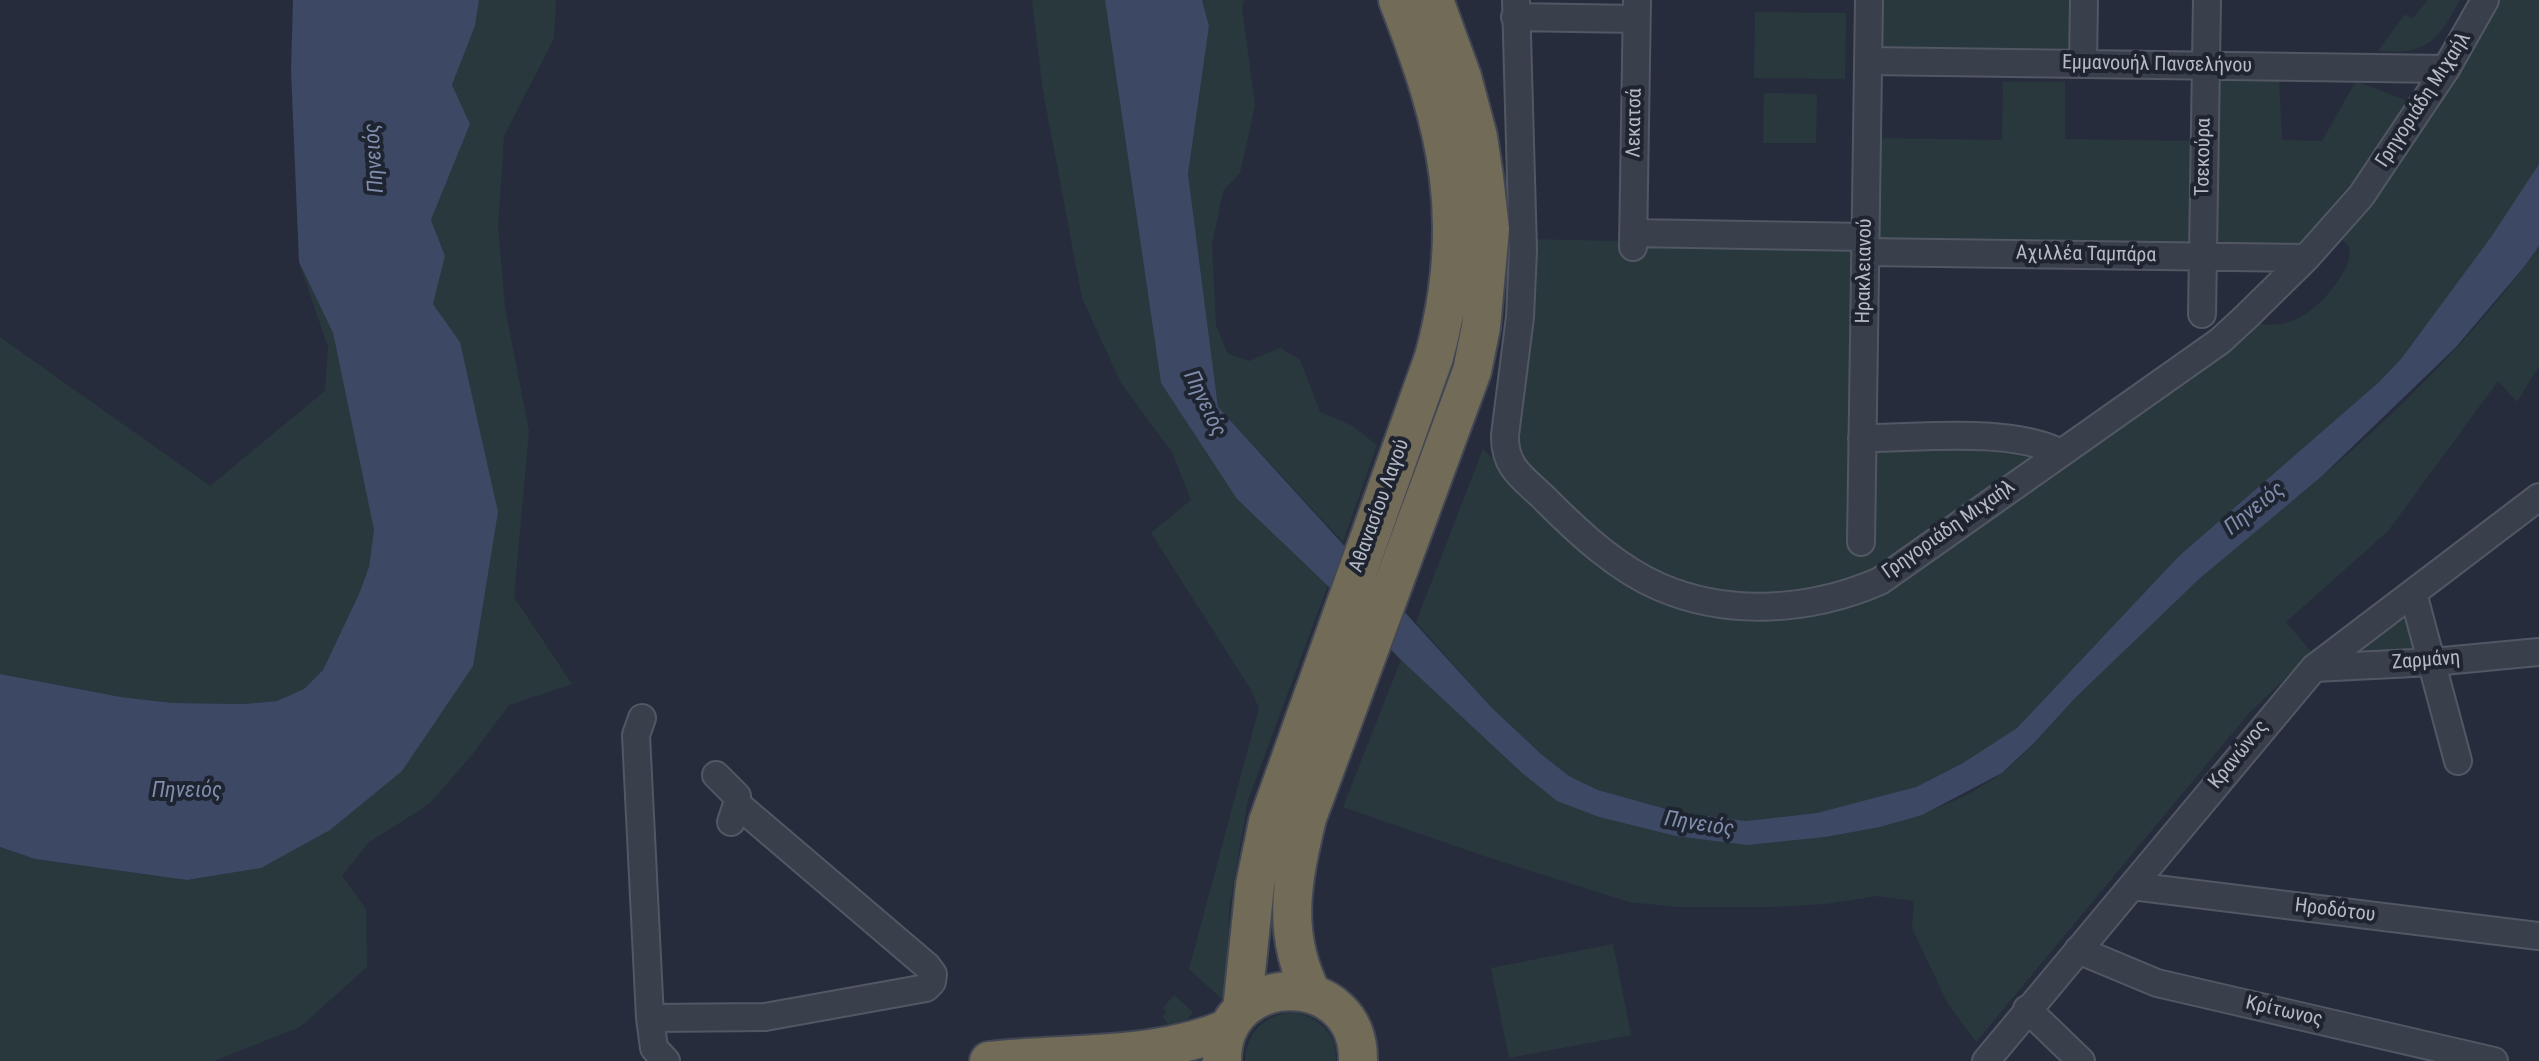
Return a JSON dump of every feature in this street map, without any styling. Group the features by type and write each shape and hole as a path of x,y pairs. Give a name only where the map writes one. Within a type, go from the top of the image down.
{"highway":[{"name":"Αθανασίου Λαγού","path":"1312,994 1295,953 1291,918 1299,853 1297,792 1434,357 1446,313 1453,262 1452,202 1444,142 1430,86 1398,0"},
{"name":"Αθανασίου Λαγού","path":"1231,1033 1258,864 1297,792 1472,371 1487,283 1490,229 1478,137 1462,77 1434,0"},
{"path":"989,1061 1165,1048 1199,1041 1231,1033 1260,997 1272,992 1299,991 1326,1000 1348,1022 1355,1036 1358,1061"}],"street":[{"name":"Ηρακλειανού","path":"1861,542 1869,0"},
{"path":"2083,64 2084,0"},
{"name":"Τσεκούρα","path":"2202,314 2207,0"},
{"name":"Γρηγοριάδη Μιχαήλ","path":"1515,8 1523,250 1520,317 1507,406 1505,451 1510,465 1611,558 1659,587 1698,601 1760,607 1823,600 1851,593 1897,570 2059,452 2220,341 2306,258 2361,196 2446,69 2485,0"},
{"path":"1515,8 1636,9"},
{"name":"Λεκατσά","path":"1633,240 1636,9"},
{"name":"Εμμανουήλ Πανσελήνου","path":"1868,61 2446,69"},
{"name":"Αχιλλέα Ταμπάρα","path":"1633,240 2306,258"},
{"path":"1862,438 2011,437 2059,452"},
{"name":"Κρανώνος","path":"1986,1061 2314,668 2539,497"},
{"path":"2413,593 2458,761"},
{"name":"Ζαρμάνη","path":"2314,668 2433,662 2539,652"},
{"path":"642,718 636,735 650,1018 656,1057"},
{"path":"650,1018 765,1017 926,988 932,982 933,974 927,966 734,813 737,796 716,775"},
{"name":"Ηροδότου","path":"2132,886 2539,936"},
{"name":"Κρίτωνος","path":"2078,950 2157,983 2494,1061"},
{"path":"2027,1009 2081,1061"}],"shaded area":[{"path":"479,0 556,0 554,38 504,136 498,226 505,308 529,431 514,597 572,684 509,705 471,756 429,804 368,843 342,876 366,909 367,967 300,1027 214,1061 0,1061 0,847 35,859 187,880 261,868 460,342 433,304 445,256 431,220 470,124 452,86 475,26"},
{"path":"1032,0 1105,0 1161,383 1237,499 1328,585 1248,800 1229,909 1228,967 1222,999 1189,969 1259,708 1250,688 1151,533 1191,500 1172,452 1121,383 1082,298 1043,91"},
{"path":"1202,0 1244,0 1242,8 1255,106 1240,173 1223,191 1212,244 1216,326 1228,354 1249,361 1280,348 1300,360 1320,412 1351,425 1377,445 1343,542 1218,407 1188,174 1209,26"},
{"path":"1875,0 2076,0 2075,53 1874,50"},
{"path":"2428,0 2460,0 2445,26 2429,42 2409,50 2378,51 2405,14 2412,19"},
{"path":"2492,0 2539,0 2539,164 2491,237 2401,359 2379,382 2179,556 2017,728 1963,763 1916,787 1817,813 1745,821 1677,812 1598,790 1569,776 1492,708 1416,622 1483,449 1536,500 1674,601 1829,606 2255,323 2269,325 2292,321 2322,301 2338,281 2350,256 2349,247 2341,238"},
{"path":"1755,12 1846,13 1845,79 1754,78"},
{"path":"2211,80 2279,80 2282,140 2322,141 2356,81 2410,102 2361,172 2293,251 2210,250"},
{"path":"2003,82 2065,82 2065,139 2192,141 2191,244 1872,239 1874,138 2002,140"},
{"path":"1764,93 1817,94 1816,143 1763,143"},
{"path":"1532,239 1855,247 1850,447 2009,448 2022,451 2032,463 1889,566 1797,596 1711,594 1631,562 1515,458"},
{"path":"2539,246 2539,366 2517,402 2498,381 2388,531 2286,622 2312,653 2250,712 1976,1042 1947,1002 1912,928 1914,901 1877,896 1826,904 1773,907 1677,907 1629,902 1343,807 1401,660 1521,772 1599,817 1880,827 1959,798 2012,765 2150,624 2226,555 2378,427 2464,340"},
{"path":"299,262 333,333 374,530 369,567 323,670 304,689 277,701 245,704 172,703 121,697 0,674 0,337 210,486 325,391 328,347"},
{"path":"2409,611 2424,654 2366,660 2360,647"},
{"path":"1613,944 1631,1035 1509,1058 1491,968"},
{"path":"1174,995 1193,1012 1185,1022 1168,1024 1163,1017 1166,1012 1163,1008"},
{"path":"1293,1012 1311,1018 1325,1028 1334,1043 1336,1061 1245,1061 1249,1042 1259,1027 1274,1017"}],"water":[{"name":"Πηνειός","path":"293,0 479,0 475,26 452,85 470,124 431,220 445,256 433,304 460,342 498,512 473,666 402,771 330,830 261,868 187,880 35,859 0,847 0,674 121,697 172,703 277,701 304,689 323,670 369,567 374,530 333,333 299,262 291,70"},
{"name":"Πηνειός","path":"1105,0 1202,0 1209,26 1188,174 1218,407 1492,708 1541,754 1569,776 1598,790 1677,812 1746,821 1817,813 1916,787 1963,763 2017,728 2179,556 2379,382 2401,359 2491,237 2539,164 2539,246 2456,347 2321,477 2199,579 2002,773 1922,815 1880,827 1825,837 1747,845 1676,836 1599,817 1557,801 1521,772 1401,660 1237,499 1161,383"}]}
